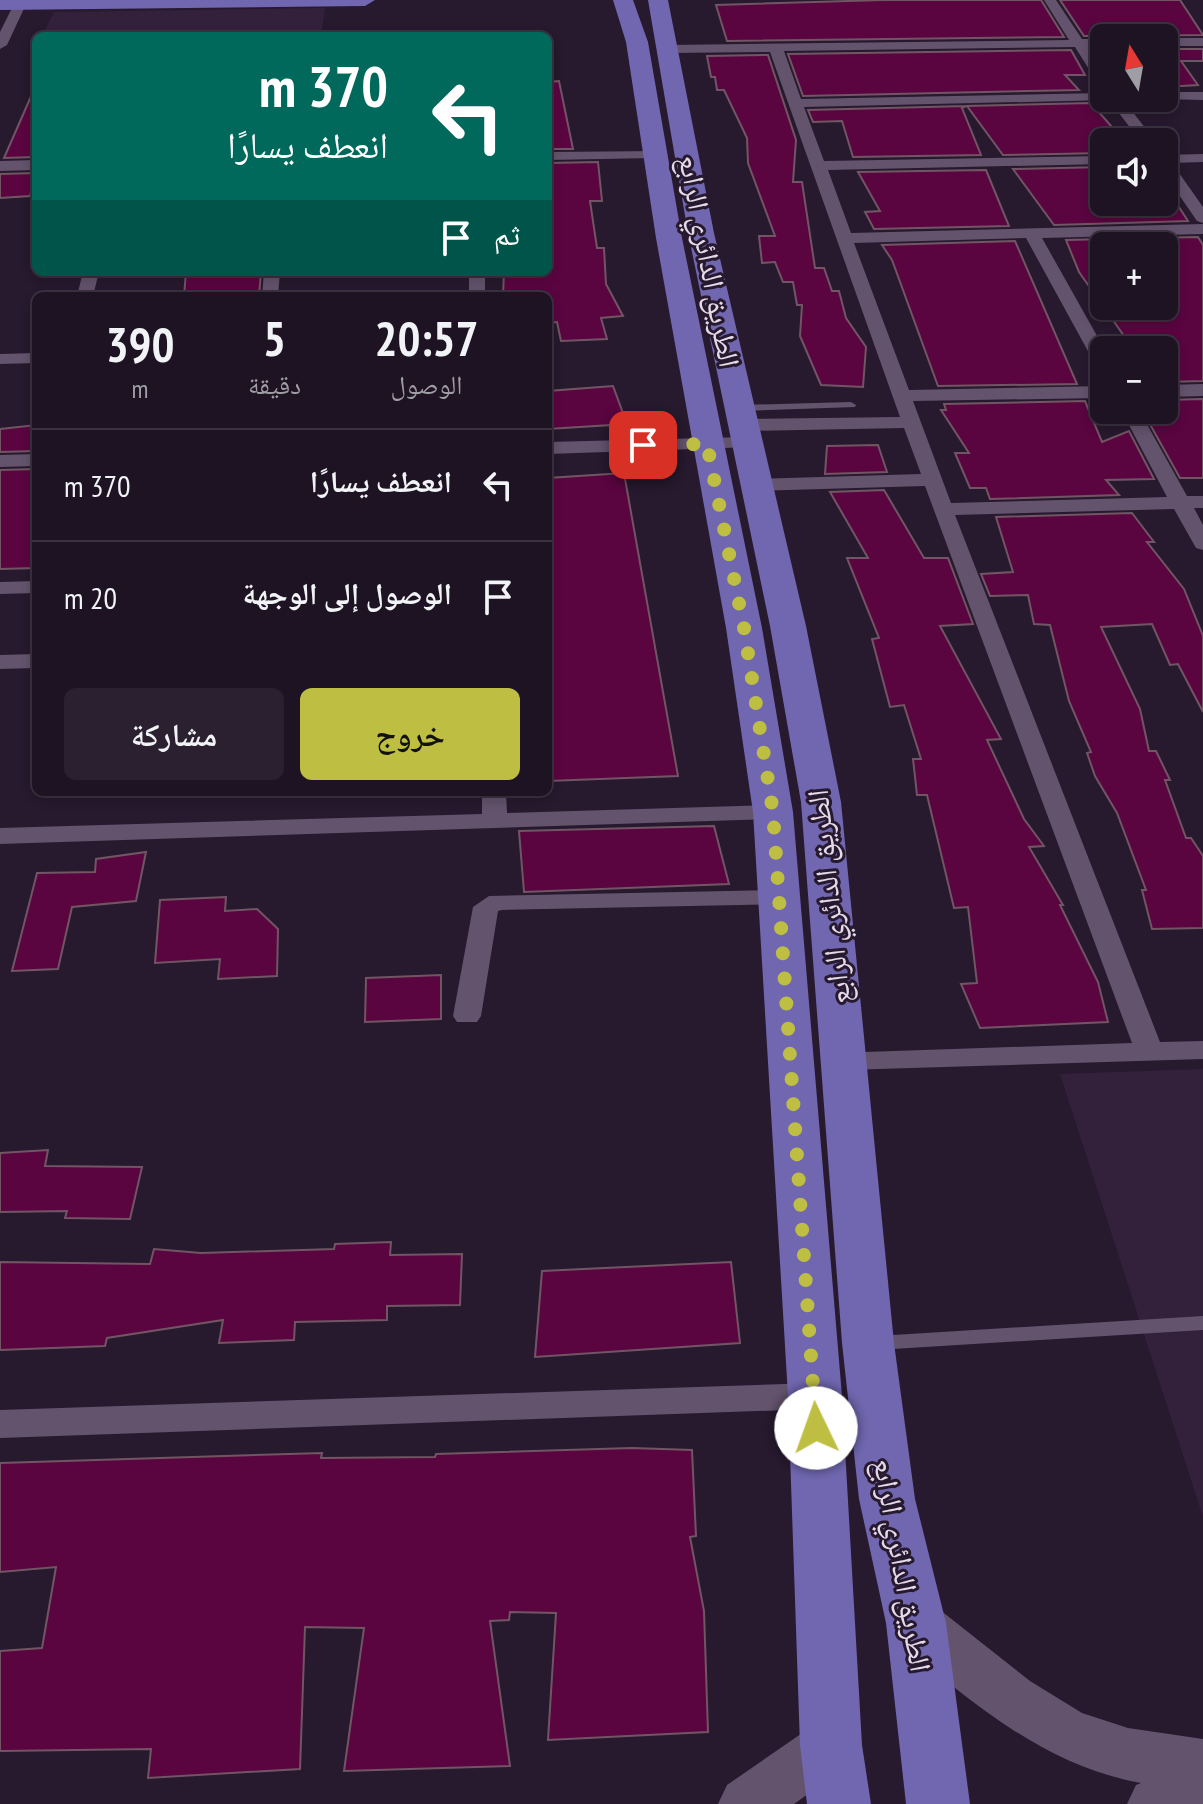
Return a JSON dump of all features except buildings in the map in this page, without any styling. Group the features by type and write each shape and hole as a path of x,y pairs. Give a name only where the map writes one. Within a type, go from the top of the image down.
{"main road":[{"path":"12,6 365,0"},
{"name":"الطريق الدائري الرابع","path":"626,2 668,49 733,430 744,628 773,812 815,1396 831,1745 839,1804"},
{"name":"الطريق الدائري الرابع","path":"626,2 637,42 654,154 733,430 755,485 788,626 821,802 846,1060 868,1343 887,1499 916,1623 938,1804"},
{"path":"916,1623 993,1686 1067,1733 1116,1752 1203,1765"},
{"path":"747,1804 831,1745"},
{"path":"1156,1804 1203,1785"}],"street":[{"path":"1050,0 1090,62"},
{"path":"0,45 12,6"},
{"path":"1178,42 1203,42"},
{"path":"668,49 1090,44"},
{"path":"776,49 943,509 1150,1052"},
{"path":"1178,96 1203,96"},
{"path":"795,103 1090,97"},
{"path":"1126,112 1138,128"},
{"path":"552,156 654,154"},
{"path":"1178,160 1203,158"},
{"path":"818,166 1090,160"},
{"path":"0,166 32,165"},
{"path":"1178,181 1203,218"},
{"path":"844,238 1203,229"},
{"path":"1031,233 1090,339"},
{"path":"0,359 32,358"},
{"path":"1178,391 1203,390"},
{"path":"902,396 1090,392"},
{"path":"552,448 733,430 911,422"},
{"path":"1138,424 1203,544"},
{"path":"0,461 32,460"},
{"path":"755,485 933,480"},
{"path":"943,509 1203,502"},
{"path":"0,588 32,587"},
{"path":"0,662 32,661"},
{"path":"494,796 495,821"},
{"path":"0,836 773,812"},
{"path":"467,1016 486,907 498,902 777,898"},
{"path":"846,1060 1203,1050"},
{"path":"0,1424 815,1396"}],"lane":[{"path":"733,430 851,405"},
{"path":"868,1343 1203,1323"}],"shaded area":[{"path":"325,8 322,32 44,32 54,12"},
{"path":"1203,1069 1203,1517 1060,1074"}],"route":[{"path":"643,445 707,444 744,628 773,812 816,1428"}]}
